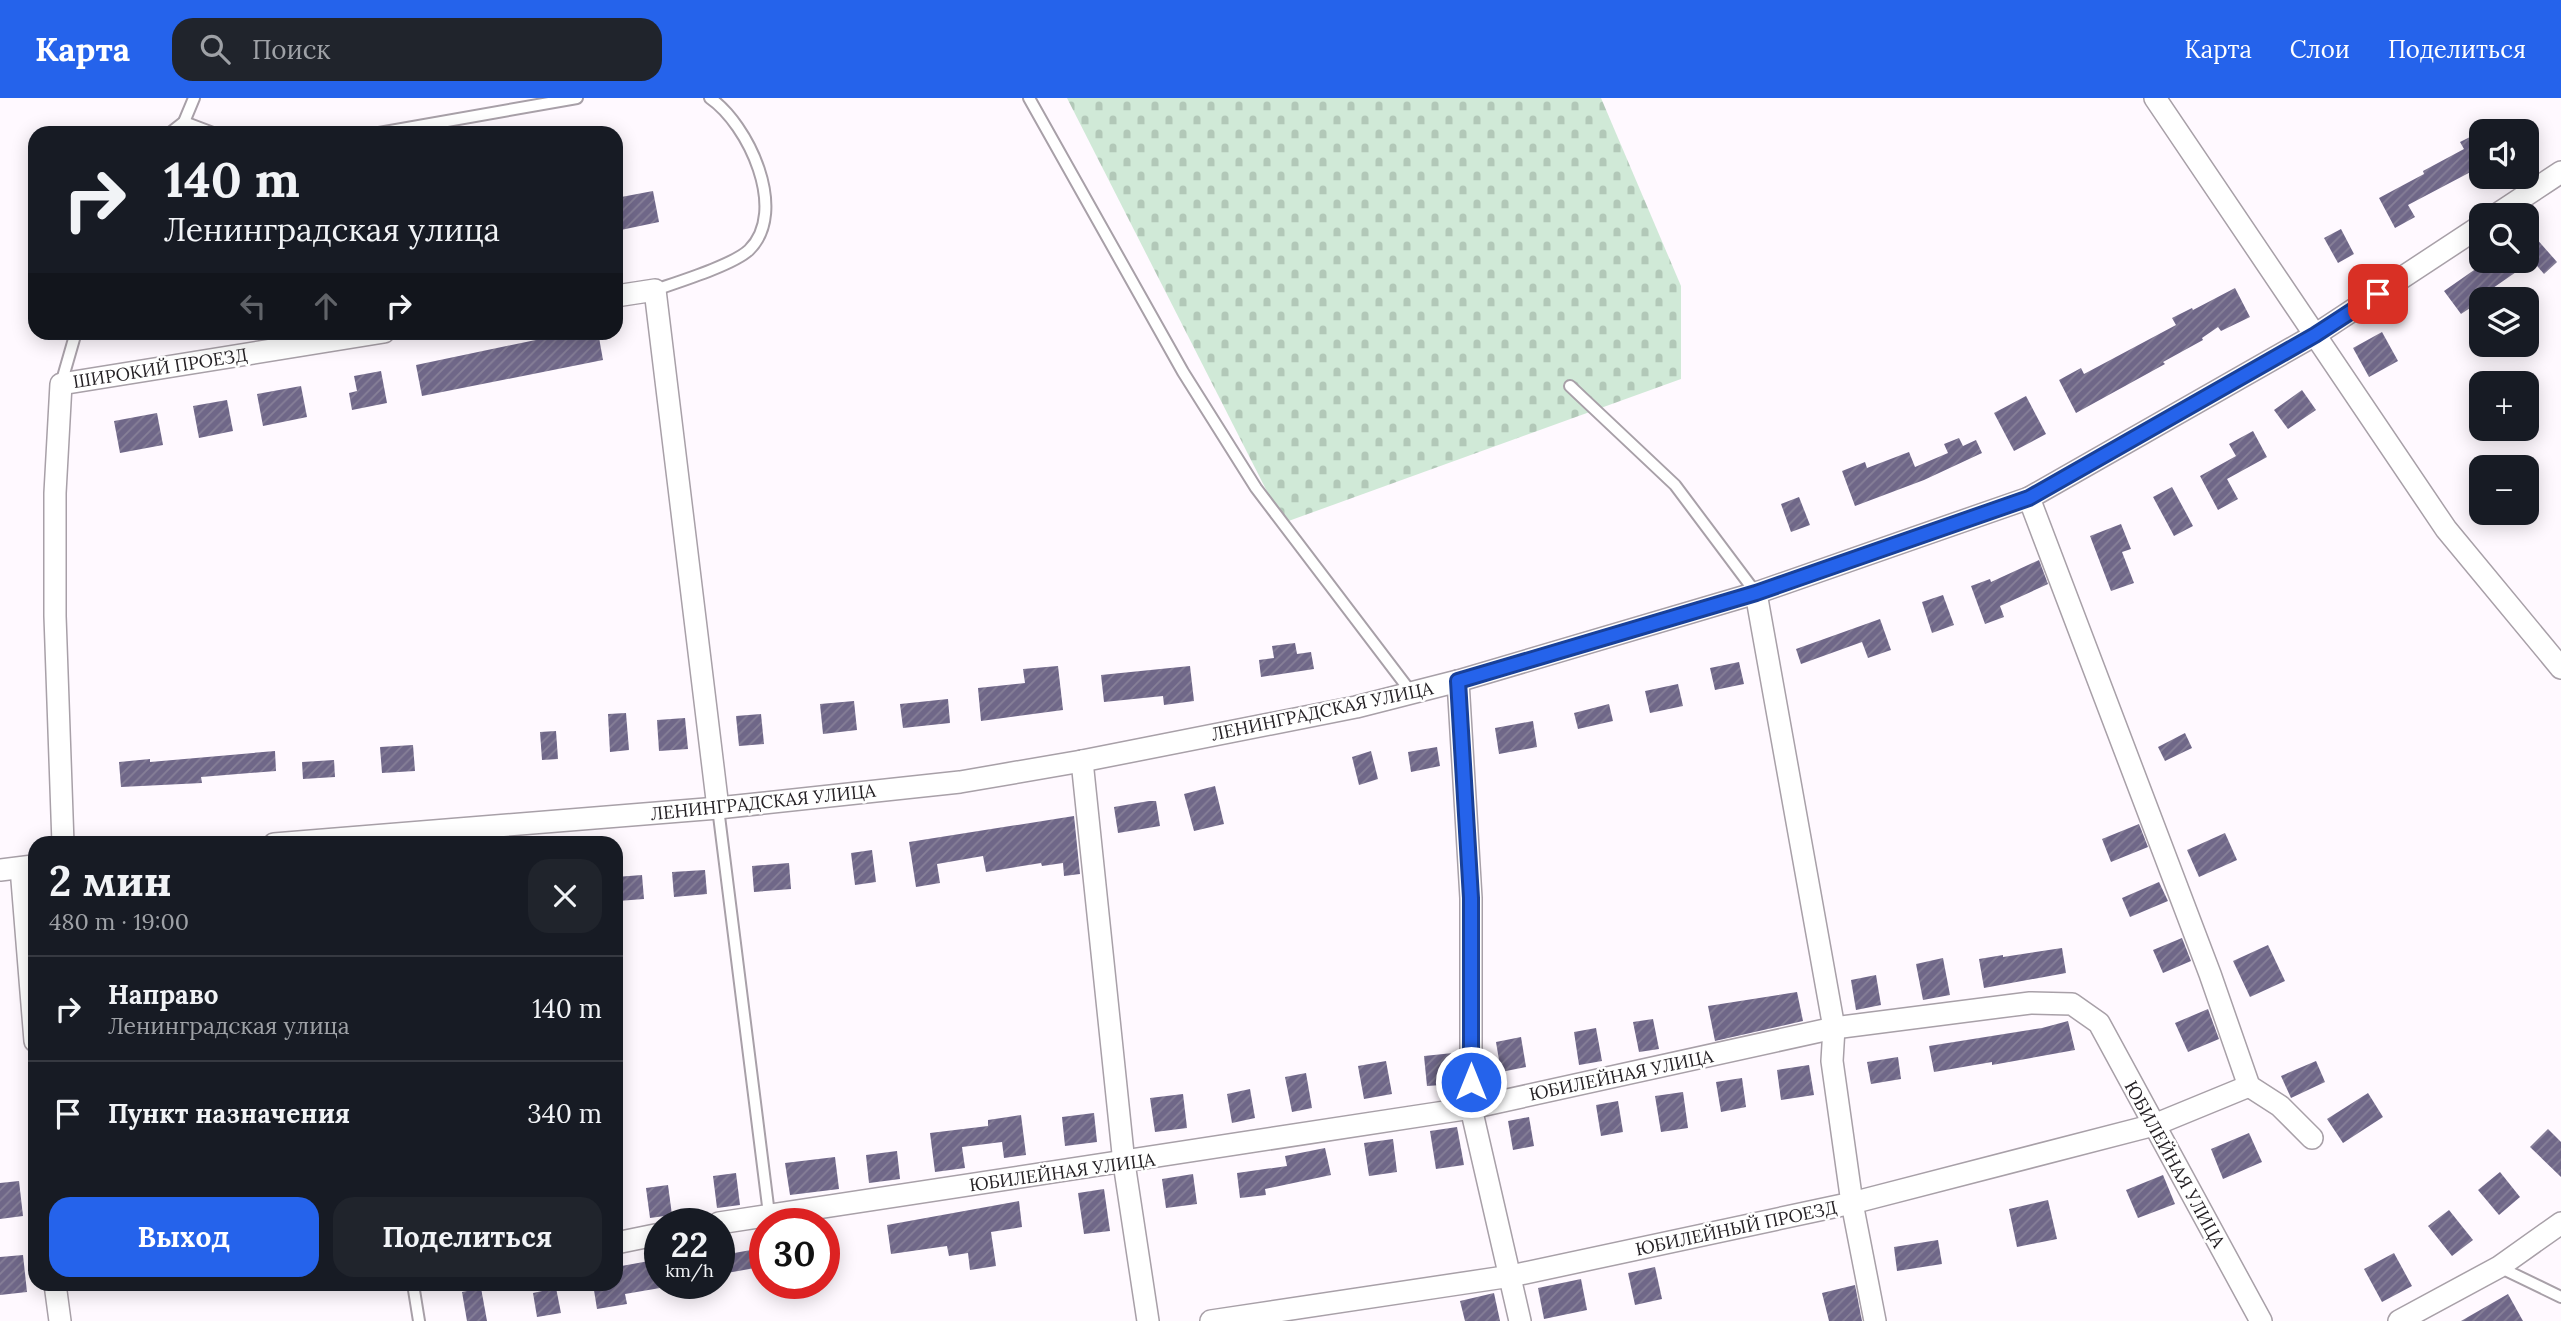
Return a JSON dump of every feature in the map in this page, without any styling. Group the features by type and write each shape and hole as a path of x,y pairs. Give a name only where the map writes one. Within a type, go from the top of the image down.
{"street":[{"path":"2155,98 2446,529 2561,668"},
{"path":"2514,203 2561,172"},
{"name":"ЛЕНИНГРАДСКАЯ УЛИЦА","path":"404,836 718,808 960,782 1356,707 1458,681 1756,593 2029,498 2315,335 2469,234"},
{"path":"623,295 655,290 718,808"},
{"name":"ШИРОКИЙ ПРОЕЗД","path":"61,383 333,340"},
{"path":"61,383 55,493 55,616 63,836"},
{"path":"2029,498 2210,974 2249,1086 2280,1106 2312,1139"},
{"path":"1756,593 1834,1028 1832,1061 1852,1203 1875,1321"},
{"path":"1458,681 1471,898 1471,1108 1520,1321"},
{"path":"1082,761 1124,1163 1148,1321"},
{"path":"19,868 28,965"},
{"name":"ЮБИЛЕЙНАЯ УЛИЦА","path":"811,1208 1124,1163 1471,1108 1834,1028 2030,1003 2072,1004 2099,1023 2261,1321"},
{"name":"ЮБИЛЕЙНЫЙ ПРОЕЗД","path":"1211,1321 1511,1276 1852,1203 2154,1125 2249,1086"},
{"path":"2399,1321 2499,1267 2561,1223"},
{"path":"623,1242 644,1237"},
{"path":"56,1291 60,1321"}],"lane":[{"path":"179,126 184,122 194,98"},
{"path":"419,126 577,98"},
{"path":"655,290 708,271 748,251 760,235 766,205 762,177 748,145 718,104 709,98"},
{"path":"1029,98 1183,372 1256,488 1411,692"},
{"path":"184,122 194,126"},
{"path":"61,383 74,340"},
{"path":"1570,386 1675,485 1756,593"},
{"path":"718,808 768,1208"},
{"path":"2499,1267 2561,1297"},
{"path":"414,1291 419,1321"}],"green space":[{"path":"1067,98 1601,98 1681,286 1681,379 1283,523"}],"building":[{"path":"2469,138 2469,173 2408,205 2415,217 2395,228 2379,198 2464,149 2460,142"},
{"path":"653,191 659,222 623,230 623,197"},
{"path":"2341,229 2354,254 2338,263 2324,238"},
{"path":"2539,242 2557,262 2544,274 2539,268"},
{"path":"2470,273 2515,273 2494,287 2469,287 2469,309 2461,314 2444,291"},
{"path":"2235,288 2250,317 2221,331 2218,327 2202,338 2203,340 2163,362 2165,364 2076,413 2059,380 2081,368 2084,374 2176,325 2172,318"},
{"path":"2382,332 2398,361 2369,377 2353,348"},
{"path":"536,340 599,340 603,360 422,396 416,365"},
{"path":"381,371 387,403 352,410 349,393 357,391 354,376"},
{"path":"301,386 307,417 263,426 257,394"},
{"path":"2302,390 2316,410 2288,429 2274,410"},
{"path":"2026,396 2046,434 2014,451 1994,413"},
{"path":"227,400 233,431 199,438 193,406"},
{"path":"157,413 163,445 120,453 114,421"},
{"path":"2253,431 2267,457 2227,479 2238,499 2218,510 2200,476 2236,456 2229,444"},
{"path":"1959,438 1963,446 1976,440 1982,453 1924,480 1855,506 1842,471 1865,462 1867,468 1909,452 1915,467 1948,453 1944,444"},
{"path":"2172,487 2193,526 2174,536 2153,497"},
{"path":"1799,497 1810,525 1791,532 1781,504"},
{"path":"2121,524 2131,549 2122,552 2134,583 2111,591 2090,536"},
{"path":"2039,560 2048,584 2000,606 2004,617 1985,624 1971,586 1990,579 1991,582"},
{"path":"1943,595 1954,625 1932,633 1922,602"},
{"path":"1880,619 1891,650 1868,658 1862,642 1801,664 1796,649"},
{"path":"1295,643 1297,654 1311,652 1314,669 1261,677 1259,660 1274,658 1272,646"},
{"path":"1739,662 1744,684 1715,690 1710,668"},
{"path":"1058,666 1063,710 981,721 978,688 1025,683 1023,669"},
{"path":"1190,666 1194,701 1164,705 1163,696 1104,702 1101,675"},
{"path":"1678,684 1683,706 1650,713 1645,691"},
{"path":"948,699 950,723 903,728 900,704"},
{"path":"854,701 857,730 823,734 820,704"},
{"path":"1609,704 1613,721 1578,729 1574,713"},
{"path":"626,713 629,750 610,752 608,714"},
{"path":"761,714 764,744 739,746 736,716"},
{"path":"685,718 688,749 659,751 657,720"},
{"path":"1533,721 1537,747 1499,754 1495,728"},
{"path":"556,731 558,759 542,760 540,732"},
{"path":"2185,733 2192,748 2165,761 2158,747"},
{"path":"413,745 415,771 382,773 380,747"},
{"path":"1437,747 1440,766 1411,772 1408,752"},
{"path":"275,751 276,771 201,777 202,783 121,787 119,762 150,759 150,762"},
{"path":"1371,751 1378,779 1359,785 1352,757"},
{"path":"334,760 335,777 303,779 302,762"},
{"path":"1215,786 1224,824 1194,831 1184,794"},
{"path":"1156,801 1160,826 1118,833 1114,807"},
{"path":"1074,816 1080,874 1064,876 1063,863 1042,866 1041,863 986,872 983,856 937,864 940,883 916,887 909,842"},
{"path":"2139,824 2148,847 2111,862 2102,839"},
{"path":"2225,833 2237,860 2199,877 2187,850"},
{"path":"872,850 876,882 855,885 851,853"},
{"path":"789,863 791,889 754,892 752,866"},
{"path":"705,870 707,894 674,897 672,872"},
{"path":"642,875 644,899 623,901 623,876"},
{"path":"2159,882 2168,901 2130,917 2122,898"},
{"path":"2182,938 2191,961 2163,973 2153,950"},
{"path":"2268,945 2285,981 2250,997 2233,961"},
{"path":"2062,948 2066,973 1984,988 1979,959"},
{"path":"1943,958 1950,995 1923,1000 1916,964"},
{"path":"1876,975 1881,1005 1856,1010 1851,980"},
{"path":"1797,992 1803,1021 1715,1041 1708,1006"},
{"path":"2208,1009 2219,1039 2188,1052 2175,1023"},
{"path":"1653,1019 1659,1049 1639,1052 1633,1022"},
{"path":"2068,1021 2075,1050 1934,1072 1929,1046 2042,1028"},
{"path":"1596,1028 1602,1061 1579,1065 1574,1032"},
{"path":"1521,1037 1526,1067 1501,1072 1496,1042"},
{"path":"1453,1053 1456,1084 1427,1086 1424,1056"},
{"path":"1898,1057 1901,1079 1871,1084 1867,1062"},
{"path":"1386,1061 1392,1094 1364,1099 1358,1066"},
{"path":"2316,1061 2325,1082 2291,1098 2281,1076"},
{"path":"1809,1065 1814,1095 1781,1100 1777,1070"},
{"path":"1306,1073 1312,1108 1292,1112 1285,1077"},
{"path":"1742,1078 1746,1107 1721,1112 1716,1082"},
{"path":"1250,1089 1255,1118 1232,1123 1227,1094"},
{"path":"1683,1092 1688,1128 1661,1132 1655,1096"},
{"path":"2368,1093 2383,1117 2343,1143 2327,1119"},
{"path":"1183,1094 1187,1128 1155,1132 1150,1098"},
{"path":"1618,1101 1623,1132 1601,1136 1596,1105"},
{"path":"1094,1113 1097,1142 1065,1146 1062,1117"},
{"path":"1021,1115 1026,1155 1004,1158 1002,1142 962,1147 965,1168 935,1172 930,1133 988,1126 988,1120"},
{"path":"1529,1117 1534,1146 1513,1150 1508,1121"},
{"path":"1457,1127 1464,1165 1436,1169 1430,1131"},
{"path":"2548,1129 2561,1142 2561,1177 2530,1147"},
{"path":"2249,1133 2262,1162 2223,1179 2211,1149"},
{"path":"1393,1139 1397,1172 1369,1176 1364,1143"},
{"path":"1325,1148 1331,1175 1265,1189 1266,1195 1240,1198 1237,1173 1287,1166 1285,1156"},
{"path":"897,1151 900,1179 869,1183 866,1155"},
{"path":"835,1157 839,1189 790,1195 785,1163"},
{"path":"2500,1172 2520,1197 2499,1215 2478,1190"},
{"path":"736,1173 740,1205 717,1208 713,1176"},
{"path":"1193,1174 1197,1204 1166,1208 1162,1179"},
{"path":"2163,1175 2175,1204 2138,1218 2126,1190"},
{"path":"19,1181 23,1216 0,1219 0,1183"},
{"path":"668,1185 671,1208 649,1208 646,1188"},
{"path":"1104,1189 1110,1231 1084,1234 1078,1193"},
{"path":"2048,1200 2057,1239 2017,1247 2009,1209"},
{"path":"1019,1201 1022,1227 991,1232 996,1266 970,1270 968,1253 949,1256 947,1246 891,1254 887,1225"},
{"path":"2449,1210 2473,1240 2452,1256 2428,1226"},
{"path":"1938,1240 1942,1264 1897,1271 1894,1247"},
{"path":"749,1250 749,1269 735,1272 735,1253"},
{"path":"2394,1253 2412,1286 2382,1302 2364,1269"},
{"path":"23,1255 27,1292 0,1295 0,1257"},
{"path":"644,1262 644,1291 625,1294 627,1304 597,1309 594,1291 623,1291 623,1266"},
{"path":"1655,1267 1662,1299 1635,1305 1628,1273"},
{"path":"1581,1279 1587,1310 1544,1319 1538,1288"},
{"path":"1855,1285 1862,1321 1829,1321 1822,1293"},
{"path":"482,1291 487,1321 467,1321 462,1292"},
{"path":"557,1291 561,1313 537,1317 533,1293"},
{"path":"1494,1293 1500,1321 1465,1321 1460,1301"},
{"path":"2508,1294 2523,1321 2461,1321"}],"route":[{"path":"1471,1082 1471,898 1458,681 1756,593 2029,498 2315,335 2378,294"}]}
